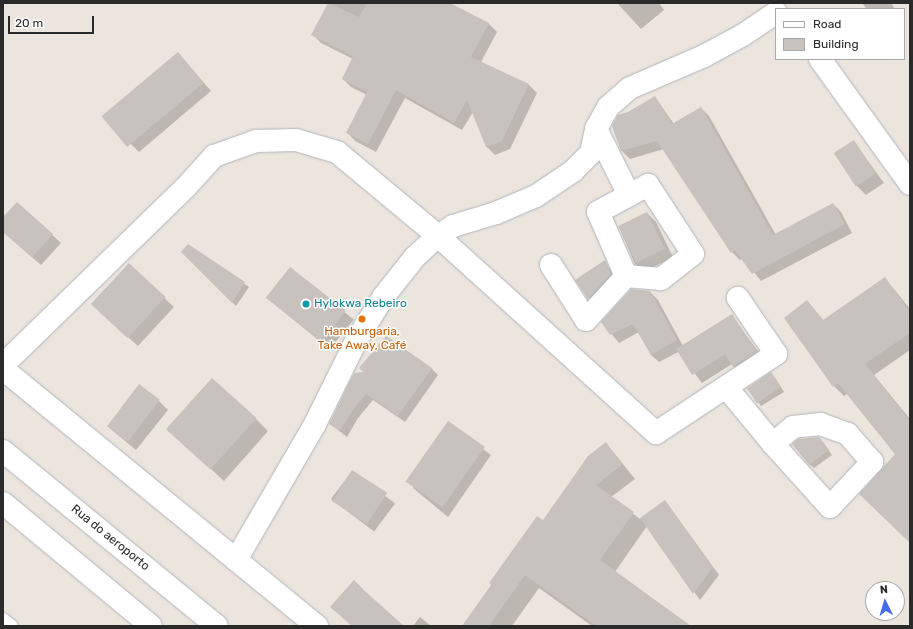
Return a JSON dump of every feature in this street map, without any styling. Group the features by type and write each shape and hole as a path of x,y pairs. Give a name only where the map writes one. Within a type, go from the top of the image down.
{"street":[{"path":"236,560 316,424 357,339 384,296 415,257 438,236 453,226 496,213 536,196 560,179 591,153 596,129 608,107 630,88 704,56 743,35 775,14"},
{"path":"821,60 910,184"},
{"path":"596,129 629,195"},
{"path":"3,365 186,187 214,156 256,141 296,140 337,152 438,236 656,433 727,388 776,354 738,298"},
{"path":"648,185 693,254 661,279 626,276 598,212 648,185"},
{"path":"551,265 586,320 626,276"},
{"path":"3,369 317,626"},
{"path":"727,388 773,444"},
{"name":"Rua do aeroporto","path":"3,451 217,626"},
{"path":"3,503 151,626"}],"lane":[{"path":"3,618 12,626"}],"building":[{"path":"328,3 359,17 367,3 450,3 489,23 471,57 529,84 502,141 486,147 467,100 454,123 396,90 368,144 346,133 367,92 342,79 353,56 311,35"},
{"path":"178,52 204,83 127,147 101,116"},
{"path":"655,96 672,124 701,107 773,235 833,203 845,224 752,274 735,250 731,253 657,141 621,151 612,126 618,115 628,112"},
{"path":"854,140 876,174 856,187 834,153"},
{"path":"17,202 53,234 32,257 3,232 3,217"},
{"path":"647,212 665,249 636,263 618,226"},
{"path":"188,244 245,282 232,303 181,252"},
{"path":"605,260 611,274 588,299 575,280"},
{"path":"129,263 166,297 127,338 91,304"},
{"name":"Hylokwa Rebeiro","path":"290,267 346,311 322,341 266,298"},
{"path":"885,277 910,312 910,333 865,364 910,421 910,543 859,494 895,454 838,383 833,387 784,318 807,300 823,320"},
{"path":"631,289 650,291 677,340 651,355 633,324 610,335 601,322"},
{"path":"732,314 757,352 733,367 725,354 692,375 676,349"},
{"path":"386,336 432,368 398,416 366,394 352,411 340,431 329,424 354,373 364,372 359,368"},
{"path":"771,372 781,387 757,403 747,388"},
{"path":"212,378 257,418 210,469 166,429"},
{"path":"139,384 160,400 128,442 107,426"},
{"path":"448,421 485,447 442,507 406,482"},
{"path":"819,437 829,450 809,465 792,444 798,439"},
{"path":"606,442 622,465 596,485 634,512 600,560 691,626 596,626 525,575 489,626 462,626 491,585 489,583 537,516 543,520 588,456"},
{"path":"352,470 387,493 367,524 332,501"},
{"path":"665,500 713,567 693,594 640,518"},
{"path":"354,580 404,626 352,626 330,607"}],"place":[{"name":"Hylokwa Rebeiro","path":"306,304"},
{"name":"Hamburgaria, Take Away, Café","path":"362,319"}]}
